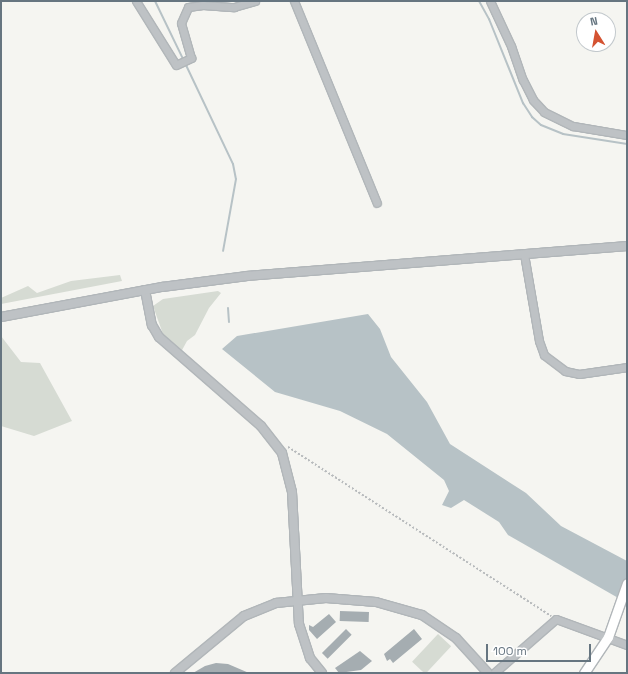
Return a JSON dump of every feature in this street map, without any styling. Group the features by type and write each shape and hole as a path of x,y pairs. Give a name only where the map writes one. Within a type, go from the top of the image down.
{"main road":[{"path":"584,673 608,637 627,583"}],"street":[{"path":"136,1 177,64 190,59 181,22 188,7 203,5 234,7 252,1"},
{"path":"294,1 377,203"},
{"path":"490,1 511,46 523,80 533,100 544,112 573,126 627,135"},
{"path":"1,316 145,290 247,276 627,246"},
{"path":"524,254 540,341 544,355 565,371 579,374 627,367"},
{"path":"145,290 152,325 159,337 261,426 282,453 292,492 297,599 302,638 310,658 322,673"},
{"path":"176,673 244,616 276,603 297,599 326,598 376,602 422,615 456,638 488,673"},
{"path":"494,673 556,619 627,645"}],"path":[{"path":"285,446 556,619"}],"shaded area":[{"path":"120,275 122,281 1,304 1,298 28,286 37,293 71,281"},
{"path":"218,291 221,293 209,308 195,335 187,341 181,352 163,334 153,306 163,299"},
{"path":"368,314 380,329 391,357 427,402 450,444 526,493 561,526 627,561 627,603 508,535 499,522 464,500 451,508 442,505 449,491 444,480 387,434 340,411 275,392 222,349 237,336"},
{"path":"1,336 21,362 40,363 72,421 34,436 1,426"},
{"path":"438,634 451,646 426,673 424,673 412,662"}],"building":[{"path":"340,611 369,612 369,622 340,621"},
{"path":"329,614 336,622 317,639 309,630 309,625 313,627"},
{"path":"346,629 352,635 328,659 322,653"},
{"path":"414,629 422,639 393,663 390,659 387,661 384,654"},
{"path":"360,651 372,661 361,670 339,673 335,668"},
{"path":"216,663 228,664 249,673 193,673 205,666"}],"waterway":[{"path":"155,1 183,59"},
{"path":"479,1 489,19 523,103 532,117 541,125 563,134 627,144"},
{"path":"185,63 233,164 236,179 223,251"},
{"path":"228,308 229,322"}]}
